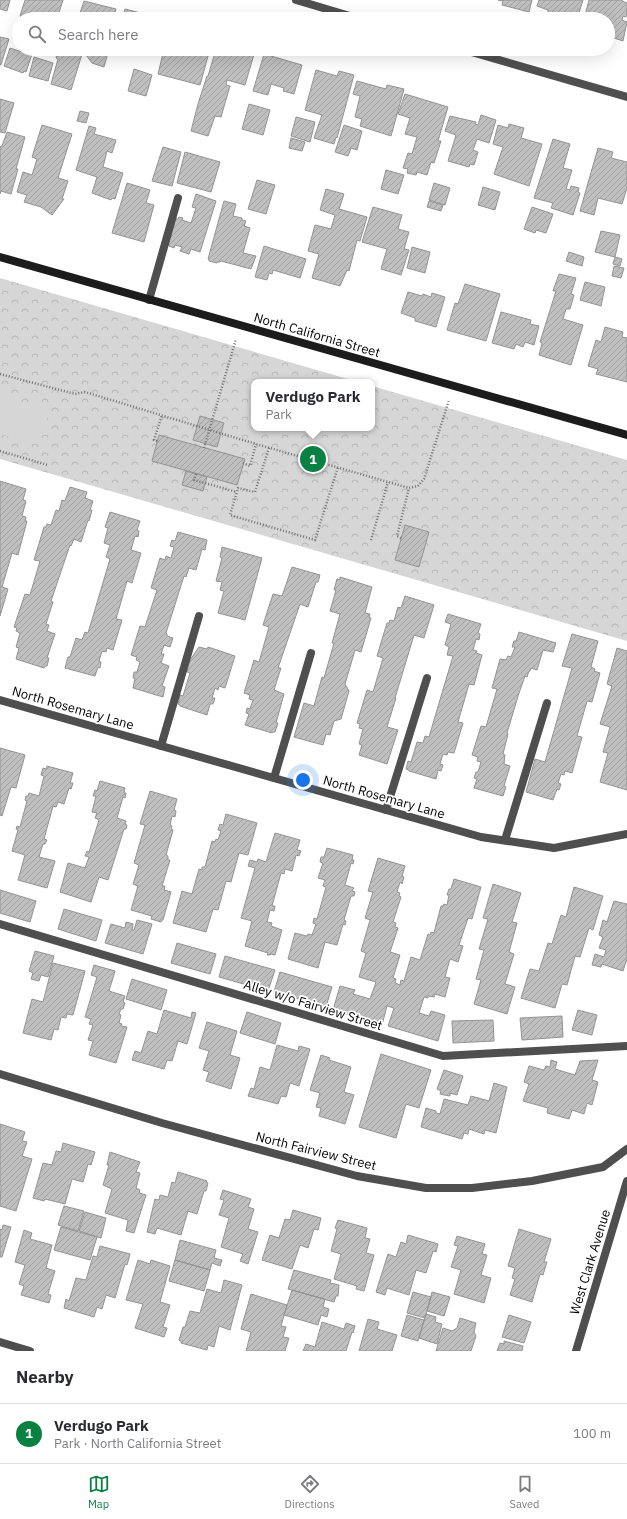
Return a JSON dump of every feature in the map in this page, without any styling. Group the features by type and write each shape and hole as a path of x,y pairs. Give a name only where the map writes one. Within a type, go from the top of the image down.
{"street":[{"path":"296,0 336,12"},
{"path":"485,56 627,98"},
{"path":"149,300 178,198"},
{"name":"North California Street","path":"0,257 627,435"},
{"path":"161,746 198,616"},
{"path":"274,778 311,653"},
{"path":"386,810 426,678"},
{"name":"North Rosemary Lane","path":"0,700 481,837 554,848 627,834"},
{"path":"505,840 547,703"},
{"name":"Alley w/o Fairview Street","path":"0,924 443,1056 627,1046"},
{"name":"North Fairview Street","path":"0,1074 162,1123 357,1176 426,1188 472,1188 532,1181 603,1167 627,1149"},
{"name":"West Clark Avenue","path":"576,1351 627,1180"},
{"path":"0,1342 30,1351"}],"path":[{"path":"204,448 240,326"},
{"path":"0,374 75,394 85,392 269,448 409,488 418,486 424,479 453,386"},
{"path":"157,441 154,440 162,415"},
{"path":"243,464 250,466 256,444"},
{"path":"269,448 255,492 238,488 230,515 315,540 338,468"},
{"path":"0,451 48,465"},
{"path":"196,474 194,480 236,492"},
{"path":"371,540 388,482"},
{"path":"401,538 397,536 409,488"}],"green space":[{"path":"0,278 348,379 251,379 251,431 375,431 375,387 627,460 627,641 0,459"},
{"path":"0,396 50,410 39,445 0,434"}],"building":[{"path":"0,0 10,0 7,11 0,9"},
{"path":"25,0 63,0 59,12 21,12"},
{"path":"498,0 532,0 529,12 502,5 503,1"},
{"path":"539,0 583,0 579,12 548,12 548,10 537,6"},
{"path":"589,0 622,0 627,3 626,17 623,16 622,20 627,22 623,41 615,38 615,12 586,12"},
{"path":"84,1 116,9 115,12 80,12"},
{"path":"125,9 137,12 124,12"},
{"path":"0,37 9,39 1,65 0,65"},
{"path":"10,48 12,49 12,56 31,56 26,72 24,71 23,73 4,66"},
{"path":"56,56 81,56 71,90 51,84 58,59 56,58"},
{"path":"87,56 107,56 104,67 92,63"},
{"path":"162,56 208,56 200,85 158,74"},
{"path":"214,56 254,56 245,85 227,80 226,85 230,86 221,117 215,116 208,136 191,131 198,104"},
{"path":"263,56 271,56 302,65 294,94 283,91 284,88 271,84 268,95 253,91"},
{"path":"34,57 53,63 48,81 29,76"},
{"path":"134,69 152,75 146,96 128,91"},
{"path":"316,70 337,76 339,71 354,75 337,138 336,137 334,144 314,138 322,115 305,110"},
{"path":"357,81 386,89 387,85 404,89 391,136 360,126 362,119 355,117 360,96 353,94"},
{"path":"405,94 448,107 438,141 441,141 434,163 431,162 427,175 417,172 416,175 407,173 408,169 403,168 408,153 412,154 417,137 405,134 410,118 398,114"},
{"path":"0,99 14,103 5,133 0,132"},
{"path":"249,104 270,110 263,135 242,129"},
{"path":"80,111 89,113 86,123 77,121"},
{"path":"481,115 496,120 489,143 477,139 473,150 478,152 474,165 470,164 469,167 448,161 456,135 445,131 450,116 476,122 475,124 478,125"},
{"path":"296,117 315,122 310,142 291,136"},
{"path":"509,124 524,128 521,138 542,144 529,186 494,174 503,147 493,144 498,125 508,128"},
{"path":"42,125 72,134 58,178 68,181 62,199 64,199 52,215 41,207 24,202 27,195 17,192 23,172 32,175 37,159 32,157"},
{"path":"344,125 362,131 357,150 351,148 348,156 335,152"},
{"path":"89,126 96,128 94,134 116,140 112,153 107,151 103,167 123,173 115,199 112,198 111,200 92,193 97,177 76,170"},
{"path":"7,132 25,137 11,194 1,191 0,194 0,147 2,146"},
{"path":"291,138 305,142 302,151 289,148"},
{"path":"553,139 570,144 563,168 572,170 566,189 570,190 571,186 579,188 578,192 580,193 573,215 551,208 553,203 534,198"},
{"path":"163,147 181,152 172,186 152,181"},
{"path":"598,148 613,152 611,158 627,162 627,188 622,204 598,198 594,215 580,211"},
{"path":"185,152 220,162 211,192 177,183"},
{"path":"386,170 404,175 398,194 381,189"},
{"path":"257,180 275,185 266,214 248,209"},
{"path":"127,183 150,190 146,203 154,205 144,242 112,233"},
{"path":"434,183 450,188 445,205 429,200"},
{"path":"483,187 500,192 495,210 478,205"},
{"path":"326,189 344,194 339,209 367,217 360,241 357,240 349,271 347,270 340,286 312,278 319,254 308,251 315,225 331,229 335,215 320,210"},
{"path":"196,194 216,201 200,252 191,249 189,254 180,251 182,247 175,245 174,248 169,246 168,243 175,219 178,219 179,217 183,218 182,220 191,223 196,208 192,207"},
{"path":"224,201 236,204 233,216 242,218 242,220 246,221 244,226 250,228 243,253 256,256 251,269 221,261 217,263 209,261 208,259"},
{"path":"429,201 443,205 441,211 427,207"},
{"path":"373,207 402,215 398,229 409,232 404,249 409,250 401,275 381,269 387,249 362,242"},
{"path":"532,207 553,214 546,233 536,230 535,233 524,229"},
{"path":"601,231 620,235 615,257 595,252"},
{"path":"264,246 306,259 300,278 273,270 272,274 269,273 267,280 255,277"},
{"path":"412,247 430,252 425,273 407,268"},
{"path":"569,252 584,257 582,266 566,261"},
{"path":"615,257 622,259 620,266 613,264"},
{"path":"614,266 624,268 621,278 612,276"},
{"path":"559,274 576,278 571,294 574,295 570,309 566,309 563,319 583,325 571,365 539,355 542,343 540,342 556,291 553,291"},
{"path":"585,282 605,287 601,306 580,300"},
{"path":"465,284 500,294 486,341 447,330 455,303 458,304"},
{"path":"408,292 422,296 423,294 431,297 432,293 445,297 436,327 415,321 415,318 401,313"},
{"path":"501,312 531,320 530,324 539,326 534,345 525,342 523,347 516,344 514,349 492,343"},
{"path":"605,327 623,332 622,337 627,338 627,382 596,374 598,369 588,366 596,340 601,342"},
{"path":"200,416 224,423 217,447 193,440"},
{"path":"159,435 245,459 237,485 152,461"},
{"path":"186,471 207,477 203,491 182,485"},
{"path":"0,481 26,489 23,500 26,501 22,516 26,517 25,521 27,521 18,555 12,553 2,587 8,589 0,616"},
{"path":"70,487 87,492 85,498 93,501 90,510 92,510 81,542 74,539 71,546 70,545 51,601 53,602 46,624 49,625 47,631 55,634 47,658 49,658 47,666 44,668 16,659 19,648 16,647 20,633 16,631 17,628 14,627 25,594 30,595 40,561 34,560 44,527 46,527 47,524 51,525 56,510 59,511 62,500 65,501"},
{"path":"110,512 140,521 137,530 139,531 138,537 135,536 131,550 141,553 132,583 127,581 116,619 122,620 113,650 107,648 106,652 102,651 99,661 101,662 100,668 98,667 95,676 65,668 76,638 82,640 85,632 88,633 110,559 106,557 110,545 104,543 108,528 105,527"},
{"path":"405,525 429,532 419,567 395,560"},
{"path":"178,532 207,540 205,550 202,549 196,570 189,568 186,577 184,576 166,633 167,636 173,638 170,647 164,645 161,654 164,654 161,663 169,666 162,686 165,687 163,697 133,688 135,678 133,678 134,672 137,672 140,662 136,660 137,657 131,655 140,626 145,627 157,590 151,588 160,558 165,560 166,556 171,558 174,547 170,546 172,540 175,541"},
{"path":"222,547 262,558 245,620 218,613 224,591 220,590 222,582 216,581 222,558 220,557"},
{"path":"292,567 320,575 318,582 316,582 308,607 300,604 278,668 281,668 274,690 284,694 276,723 278,723 275,732 272,733 245,725 249,714 246,713 247,708 250,709 253,700 249,699 250,695 244,693 254,660 259,662 269,627 263,625 273,594 282,596"},
{"path":"340,577 372,587 365,613 370,614 369,618 371,618 361,652 355,650 345,684 349,691 341,719 334,721 330,735 326,734 323,745 294,737 304,703 314,706 322,677 324,678 334,643 332,643 340,614 330,611 336,590 334,590 337,579 340,580"},
{"path":"405,596 434,605 424,638 414,635 395,698 387,727 398,730 387,764 359,755 362,745 359,744 363,729 359,728 360,724 357,723 367,690 373,692 383,658 377,656 387,623 389,623 390,620 394,621 398,607 401,608"},
{"path":"448,614 481,624 478,633 480,634 479,640 476,639 473,650 482,655 474,685 469,684 458,722 463,723 454,753 448,752 447,755 443,754 440,764 443,765 441,771 438,770 436,779 406,769 408,761 411,762 417,742 423,743 425,736 429,737 453,656 447,655 449,647 445,645 451,624 445,622"},
{"path":"519,632 556,643 553,652 543,650 537,670 531,668 527,677 525,676 518,696 507,733 503,754 505,755 504,764 510,766 504,786 506,787 503,796 474,788 477,779 474,778 476,772 478,772 481,762 477,761 478,757 472,755 481,726 486,727 497,689 492,688 500,659 506,660 508,656 511,657 515,647 512,647"},
{"path":"572,634 598,641 591,667 595,669 594,671 600,673 592,702 587,701 577,736 582,737 572,773 565,771 564,775 561,774 558,783 561,784 559,790 557,789 553,800 526,792 535,759 545,762 572,668 562,666"},
{"path":"199,647 207,649 208,647 235,656 225,688 219,686 218,690 215,688 212,698 215,698 213,704 210,704 207,715 178,704 180,695 183,696 190,673 185,671 188,663"},
{"path":"617,648 627,651 627,790 600,782 608,753 603,752 610,727 600,724 612,686 607,684"},
{"path":"0,748 25,755 16,788 11,787 2,816 0,815"},
{"path":"47,766 73,773 70,783 73,783 71,789 69,788 64,804 58,802 56,807 53,806 44,839 47,840 45,844 43,844 39,857 55,861 47,888 18,880 25,855 12,851 18,830 16,829 17,826 20,827 27,801 25,800 26,796 28,796 29,793 39,796 44,776 41,775 43,768 46,769"},
{"path":"100,781 125,788 125,798 123,797 117,818 126,821 125,824 127,825 126,829 124,829 108,880 99,877 91,902 60,892 68,863 85,868 89,857 85,856 87,851 89,852 99,820 95,818 97,813 92,812 96,796 93,796 95,790 97,791"},
{"path":"150,791 177,799 174,810 176,811 175,817 172,816 170,825 172,826 171,829 173,830 166,855 168,856 168,860 170,860 162,886 165,886 164,890 171,892 163,920 161,922 151,919 152,916 131,910 138,886 133,884 139,865 134,863 145,825 140,824"},
{"path":"226,814 257,823 248,855 239,853 231,882 226,881 218,910 213,909 206,932 173,923 182,891 192,894 199,869 202,870 202,867 205,867 212,841 215,842 216,839 218,840 221,831 218,830 220,824 223,825"},
{"path":"275,833 300,840 297,850 301,851 299,856 296,855 292,871 285,869 284,874 281,873 272,906 275,906 274,911 270,910 267,922 272,923 271,926 282,930 275,955 267,955 268,953 245,946 252,921 241,918 255,868 248,866 250,860 257,862 258,859 266,862"},
{"path":"327,848 353,855 353,864 351,863 345,885 354,888 352,891 355,892 354,896 351,896 344,920 346,921 345,925 343,924 337,945 325,942 318,968 288,959 295,933 307,936 308,934 312,935 316,924 313,923 314,918 317,919 326,887 323,886 325,880 318,878 323,863 320,862 321,857 324,857"},
{"path":"378,858 405,866 402,876 404,877 402,884 400,882 397,892 400,893 399,896 401,897 393,922 396,923 395,927 398,928 390,952 400,955 393,978 396,979 395,983 400,985 401,980 404,981 411,957 420,960 428,934 430,935 431,932 434,933 441,906 444,904 447,905 449,895 447,895 449,889 451,889 454,879 481,887 472,919 468,918 459,945 463,946 458,962 450,959 445,977 450,978 445,997 435,994 434,997 424,997 419,1013 429,1016 431,1011 445,1015 438,1041 388,1026 394,1008 387,1006 382,1025 333,1010 340,986 355,990 353,994 370,999 376,982 359,977 366,953 361,951 370,920 365,918 373,892 368,891"},
{"path":"493,884 521,893 512,922 517,923 509,952 514,954 505,984 515,987 507,1014 474,1004 481,980 476,979 484,950 479,949 488,919 483,918"},
{"path":"574,887 603,896 593,930 589,928 580,957 575,956 567,985 562,984 555,1008 521,998 530,969 539,971 548,943 552,944 561,915 566,917"},
{"path":"0,890 36,901 30,922 0,913"},
{"path":"614,901 627,904 627,959 623,971 602,964 601,967 592,965 595,954 604,957 606,950 599,948 603,937 599,935 603,920 607,922"},
{"path":"64,909 102,920 96,941 58,929"},
{"path":"137,920 152,924 143,954 105,943 111,924 125,928 126,922 133,924 132,930 134,930"},
{"path":"177,943 216,954 210,974 171,963"},
{"path":"35,951 54,956 48,977 41,975 39,981 31,979 33,973 29,971"},
{"path":"225,956 275,970 268,991 219,977"},
{"path":"53,963 85,971 73,1015 67,1014 66,1018 61,1017 58,1030 54,1029 51,1040 23,1033 32,999 43,1002"},
{"path":"94,965 115,971 109,991 125,996 123,1009 121,1009 119,1014 121,1015 119,1023 122,1024 121,1026 127,1027 116,1063 89,1055 93,1041 88,1040 93,1025 89,1024 91,1019 85,1017 97,977 91,975"},
{"path":"280,972 332,987 326,1007 274,992"},
{"path":"132,979 167,990 161,1010 126,999"},
{"path":"164,1010 191,1018 192,1012 196,1013 187,1044 178,1041 172,1061 167,1060 164,1069 132,1060 135,1051 141,1053 148,1031 157,1034"},
{"path":"578,1010 597,1015 592,1035 572,1030"},
{"path":"247,1012 281,1023 275,1044 240,1033"},
{"path":"562,1016 563,1037 522,1040 520,1018"},
{"path":"493,1020 494,1041 453,1043 452,1021"},
{"path":"207,1022 237,1031 230,1055 240,1058 231,1089 206,1081 209,1072 203,1070 209,1051 199,1048"},
{"path":"277,1045 298,1051 299,1046 310,1049 299,1086 290,1083 286,1097 281,1096 278,1104 248,1096 251,1088 254,1089 260,1067 270,1070"},
{"path":"381,1054 431,1070 419,1108 406,1104 396,1138 359,1127"},
{"path":"321,1055 330,1058 329,1060 351,1067 344,1092 354,1095 345,1124 319,1116 321,1108 316,1107 320,1093 310,1090"},
{"path":"551,1060 557,1062 555,1069 575,1075 580,1061 598,1060 592,1080 598,1082 592,1105 587,1103 584,1114 572,1110 569,1119 547,1113 548,1108 523,1101 529,1084 524,1082 529,1066 544,1070 546,1066 550,1067"},
{"path":"444,1070 463,1076 457,1095 450,1093 450,1096 440,1094 441,1091 437,1089"},
{"path":"494,1083 507,1087 496,1133 485,1130 484,1134 469,1129 468,1134 464,1133 462,1139 421,1127 426,1108 440,1114 444,1099 468,1105 471,1096 489,1101"},
{"path":"0,1124 25,1132 22,1141 27,1142 22,1156 32,1159 16,1211 0,1206"},
{"path":"63,1143 95,1152 91,1165 88,1164 83,1182 72,1179 65,1204 45,1199 44,1201 33,1198 43,1163 52,1165 56,1151 61,1152"},
{"path":"110,1152 140,1162 136,1172 140,1173 136,1188 140,1190 139,1193 146,1195 134,1233 126,1231 128,1220 105,1213 112,1189 103,1185 109,1165 107,1165"},
{"path":"178,1172 207,1181 206,1182 208,1183 197,1214 188,1211 181,1235 157,1228 155,1234 147,1232 155,1199 159,1200 160,1195 168,1197 172,1182 175,1183"},
{"path":"223,1190 251,1199 248,1207 254,1209 248,1229 258,1232 248,1264 240,1261 243,1254 221,1247 229,1218 219,1215 224,1200 220,1199"},
{"path":"64,1206 84,1211 78,1231 58,1225"},
{"path":"293,1210 321,1218 318,1230 314,1229 308,1248 300,1245 292,1269 262,1260 270,1235 279,1238 285,1219 290,1220"},
{"path":"85,1212 106,1218 101,1238 79,1231"},
{"path":"338,1220 367,1228 365,1238 370,1239 366,1253 374,1255 364,1291 356,1289 357,1286 334,1279 341,1254 331,1251"},
{"path":"3,1225 11,1227 2,1257 0,1257 0,1229 2,1230"},
{"path":"61,1227 97,1237 90,1260 54,1250"},
{"path":"519,1229 551,1239 544,1262 547,1262 543,1275 540,1274 532,1302 510,1295 515,1279 512,1278 515,1268 508,1266"},
{"path":"24,1230 32,1233 30,1239 52,1245 46,1268 55,1271 48,1294 51,1295 49,1303 21,1295 24,1286 19,1284 25,1265 15,1262"},
{"path":"408,1235 438,1244 436,1252 433,1251 426,1273 416,1270 409,1295 387,1288 385,1295 376,1292 388,1254 396,1257 401,1242 406,1244"},
{"path":"457,1236 485,1244 482,1254 487,1255 481,1275 491,1278 484,1303 454,1294 461,1270 451,1267 458,1246 454,1245"},
{"path":"180,1240 216,1250 214,1258 222,1260 220,1266 212,1263 210,1270 175,1260"},
{"path":"100,1246 130,1254 127,1265 125,1264 115,1298 106,1295 102,1309 97,1307 94,1317 64,1308 66,1299 69,1301 76,1278 86,1280 93,1256 97,1257"},
{"path":"138,1260 150,1264 151,1260 170,1266 160,1302 170,1305 163,1327 167,1328 164,1337 135,1328 143,1304 126,1300"},
{"path":"175,1260 210,1270 204,1291 169,1281"},
{"path":"294,1270 331,1280 330,1283 339,1285 338,1296 336,1296 334,1302 288,1289"},
{"path":"224,1280 242,1285 230,1330 219,1326 214,1347 208,1345 207,1350 181,1343 179,1340 190,1311 200,1313 207,1289 221,1293"},
{"path":"292,1290 325,1299 323,1307 329,1309 327,1317 321,1315 318,1325 284,1315"},
{"path":"413,1292 431,1297 425,1318 407,1313"},
{"path":"432,1292 450,1297 444,1316 427,1311"},
{"path":"251,1294 287,1305 281,1326 286,1327 283,1337 289,1338 285,1351 246,1351 251,1332 241,1329"},
{"path":"426,1314 436,1317 435,1322 442,1324 437,1344 419,1338"},
{"path":"407,1315 424,1320 418,1341 401,1336"},
{"path":"509,1315 531,1322 524,1343 502,1337"},
{"path":"460,1318 476,1323 474,1332 476,1336 471,1351 436,1351 443,1328 452,1331 457,1328"},
{"path":"368,1319 379,1322 377,1329 397,1335 392,1351 359,1351"},
{"path":"322,1322 344,1329 346,1323 355,1326 346,1351 303,1351 306,1344 315,1347"},
{"path":"504,1341 523,1346 522,1351 497,1351 500,1343 504,1344"}],"place":[{"name":"Verdugo Park","path":"313,459"}]}
